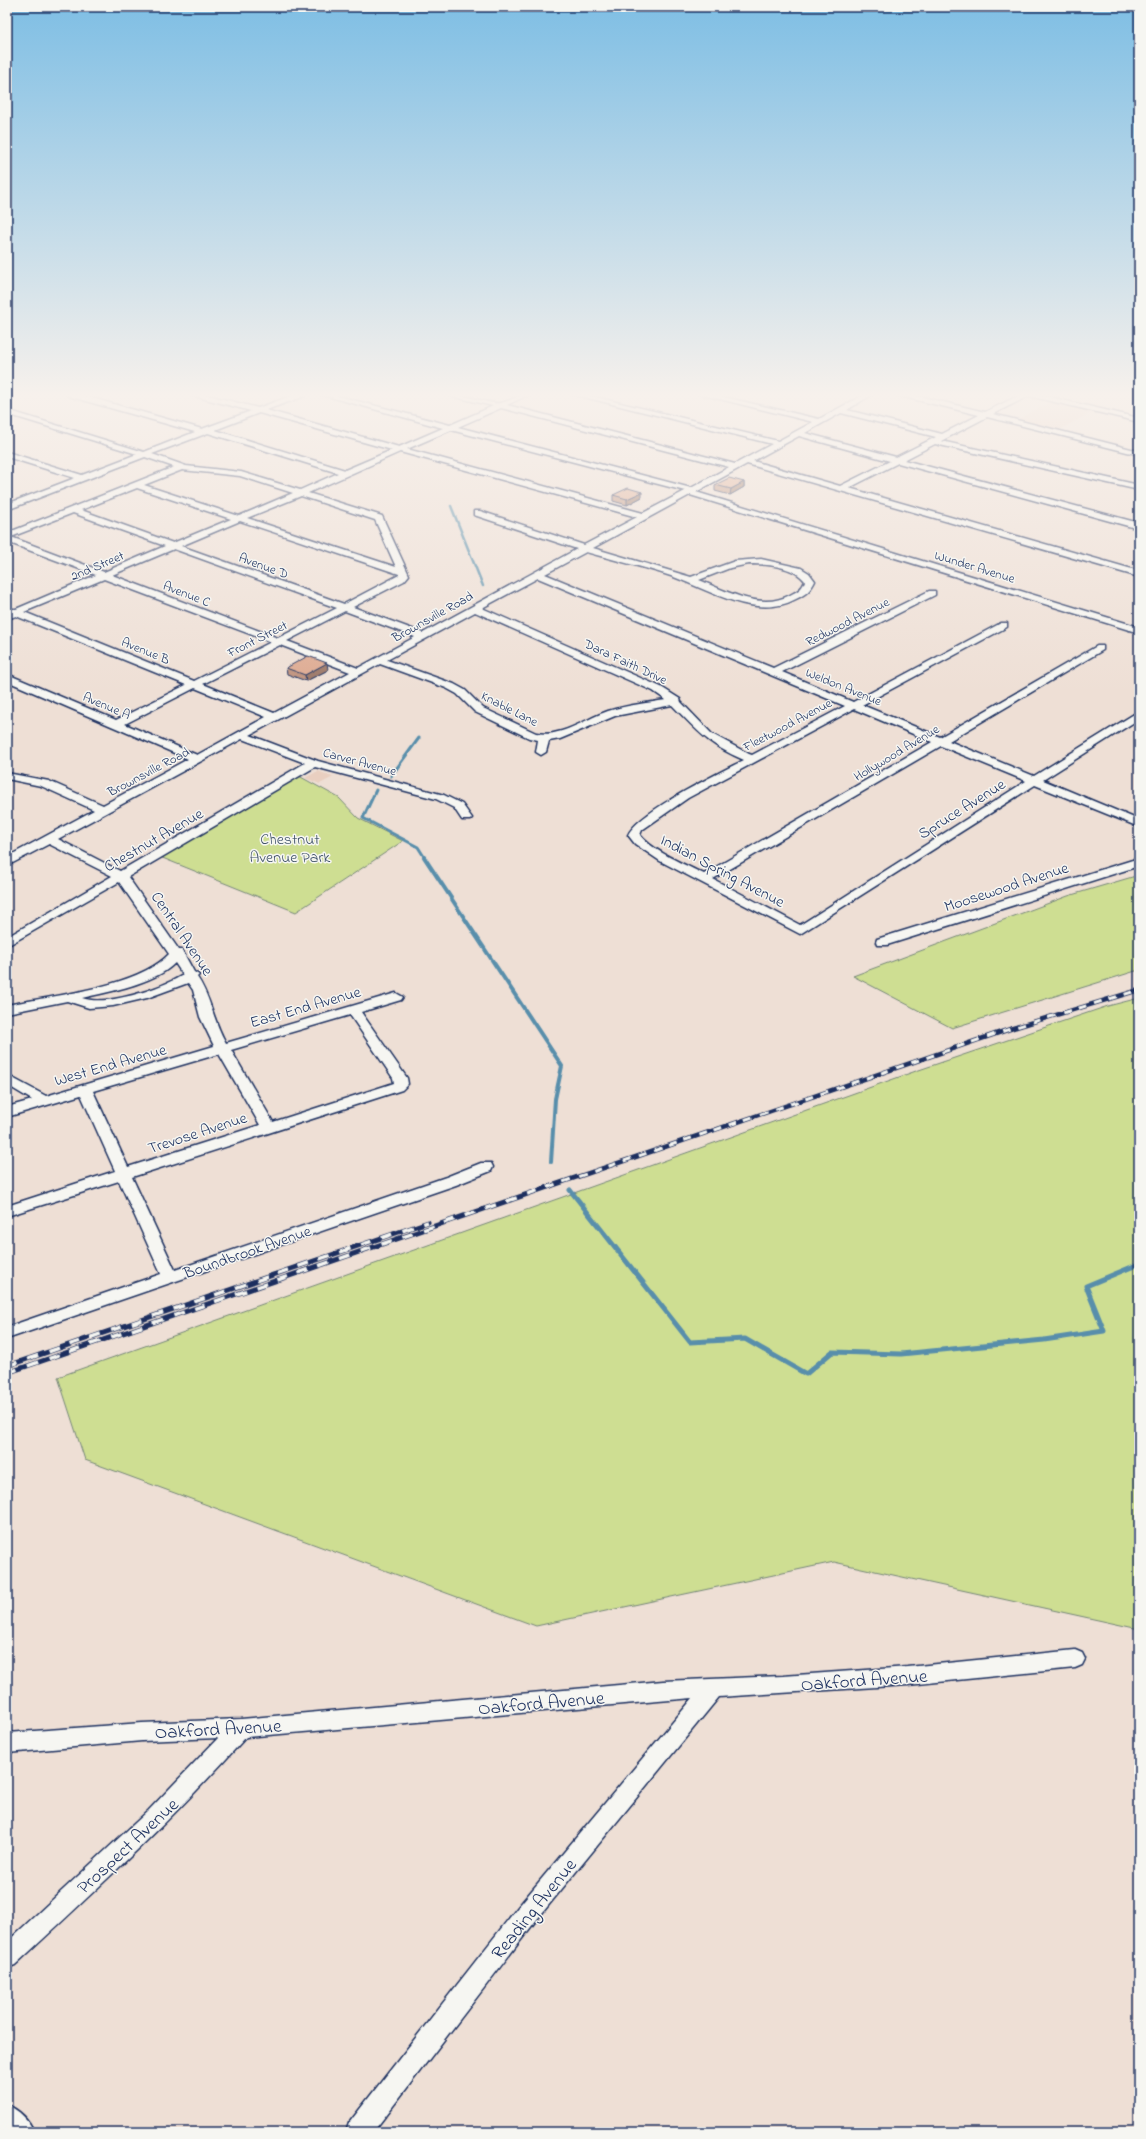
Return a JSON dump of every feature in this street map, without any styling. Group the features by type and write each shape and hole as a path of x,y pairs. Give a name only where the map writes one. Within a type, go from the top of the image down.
{"street":[{"path":"10,504 38,494"},
{"path":"7,536 114,494"},
{"path":"163,494 402,572"},
{"name":"2nd Street","path":"7,616 12,610 104,576 298,494"},
{"path":"303,494 379,518 402,572"},
{"path":"563,494 643,516"},
{"name":"Brownsville Road","path":"7,862 685,494"},
{"name":"Wunder Avenue","path":"699,494 1139,630"},
{"path":"862,494 1139,574"},
{"path":"1021,494 1139,526"},
{"name":"Avenue D","path":"73,510 423,636"},
{"path":"477,513 690,581 738,600 763,604 779,603 792,599 808,588 810,581 808,577 800,571 776,563 751,560 730,564 690,581"},
{"name":"Avenue C","path":"7,539 358,671"},
{"name":"Front Street","path":"117,724 344,607 401,580 404,575 402,572"},
{"name":"Weldon Avenue","path":"537,574 1139,824"},
{"name":"Redwood Avenue","path":"774,672 932,594"},
{"name":"Dara Faith Drive","path":"474,608 657,689 676,702 710,738 729,749 752,759"},
{"name":"Avenue B","path":"12,610 275,716"},
{"name":"Fleetwood Avenue","path":"634,835 637,828 684,796 1004,625"},
{"name":"Hollywood Avenue","path":"705,879 1100,648"},
{"name":"Knable Lane","path":"379,660 450,686 461,692 479,710 533,736 544,738"},
{"name":"Avenue A","path":"7,677 197,759"},
{"path":"541,752 544,738 556,736 612,713 676,702"},
{"name":"Spruce Avenue","path":"800,930 1139,714"},
{"name":"Carver Avenue","path":"241,735 314,764 440,796 458,806 466,818"},
{"name":"Chestnut Avenue","path":"7,942 314,764"},
{"path":"7,776 28,778 48,784 103,810"},
{"name":"Indian Spring Avenue","path":"634,835 639,842 649,848 800,930"},
{"name":"Central Avenue","path":"48,839 121,876 192,974 200,990 207,1017 222,1048 269,1128"},
{"name":"Moosewood Avenue","path":"882,942 1139,862"},
{"path":"7,1009 102,990 134,980 173,960 177,953"},
{"path":"67,996 79,1002 89,1004 112,1003 181,982 192,974"},
{"name":"East End Avenue","path":"222,1048 396,997"},
{"name":"Trevose Avenue","path":"7,1210 397,1087 401,1084 400,1078 353,1010"},
{"name":"West End Avenue","path":"7,1112 222,1048"},
{"path":"7,1078 45,1101"},
{"path":"85,1089 170,1277"},
{"name":"Boundbrook Avenue","path":"7,1333 444,1184 486,1167"},
{"name":"Oakford Avenue","path":"7,1743 142,1732 241,1728 663,1690 908,1676 1075,1659"},
{"name":"Reading Avenue","path":"358,2132 526,1915 714,1688"},
{"name":"Prospect Avenue","path":"7,1957 152,1823 199,1777 241,1728"},
{"path":"7,2118 22,2132"}],"shaded area":[{"path":"318,771 333,777 320,784 305,778"}],"green space":[{"name":"Chestnut Avenue Park","path":"299,776 339,798 358,818 403,841 296,912 160,857"},
{"path":"1139,875 1139,970 952,1028 853,976 1068,896"},
{"path":"1139,998 1139,1629 834,1562 536,1626 85,1460 58,1377 916,1071 1108,1006"}],"building":[{"path":"616,494 638,494 627,499 613,495"},
{"path":"308,656 327,663 305,675 286,668"}],"waterway":[{"path":"451,506 483,586"},
{"path":"391,776 419,738"},
{"path":"376,790 363,818 418,847 425,858"},
{"path":"424,857 562,1066 555,1099 551,1162"},
{"path":"570,1190 690,1342 745,1339 806,1374 832,1352 901,1354 1044,1340 1104,1331 1086,1286 1139,1264"}],"railway":[{"path":"548,1187 1013,1028 1139,990"},
{"path":"7,1373 551,1186"},
{"path":"7,1366 428,1222"}]}
